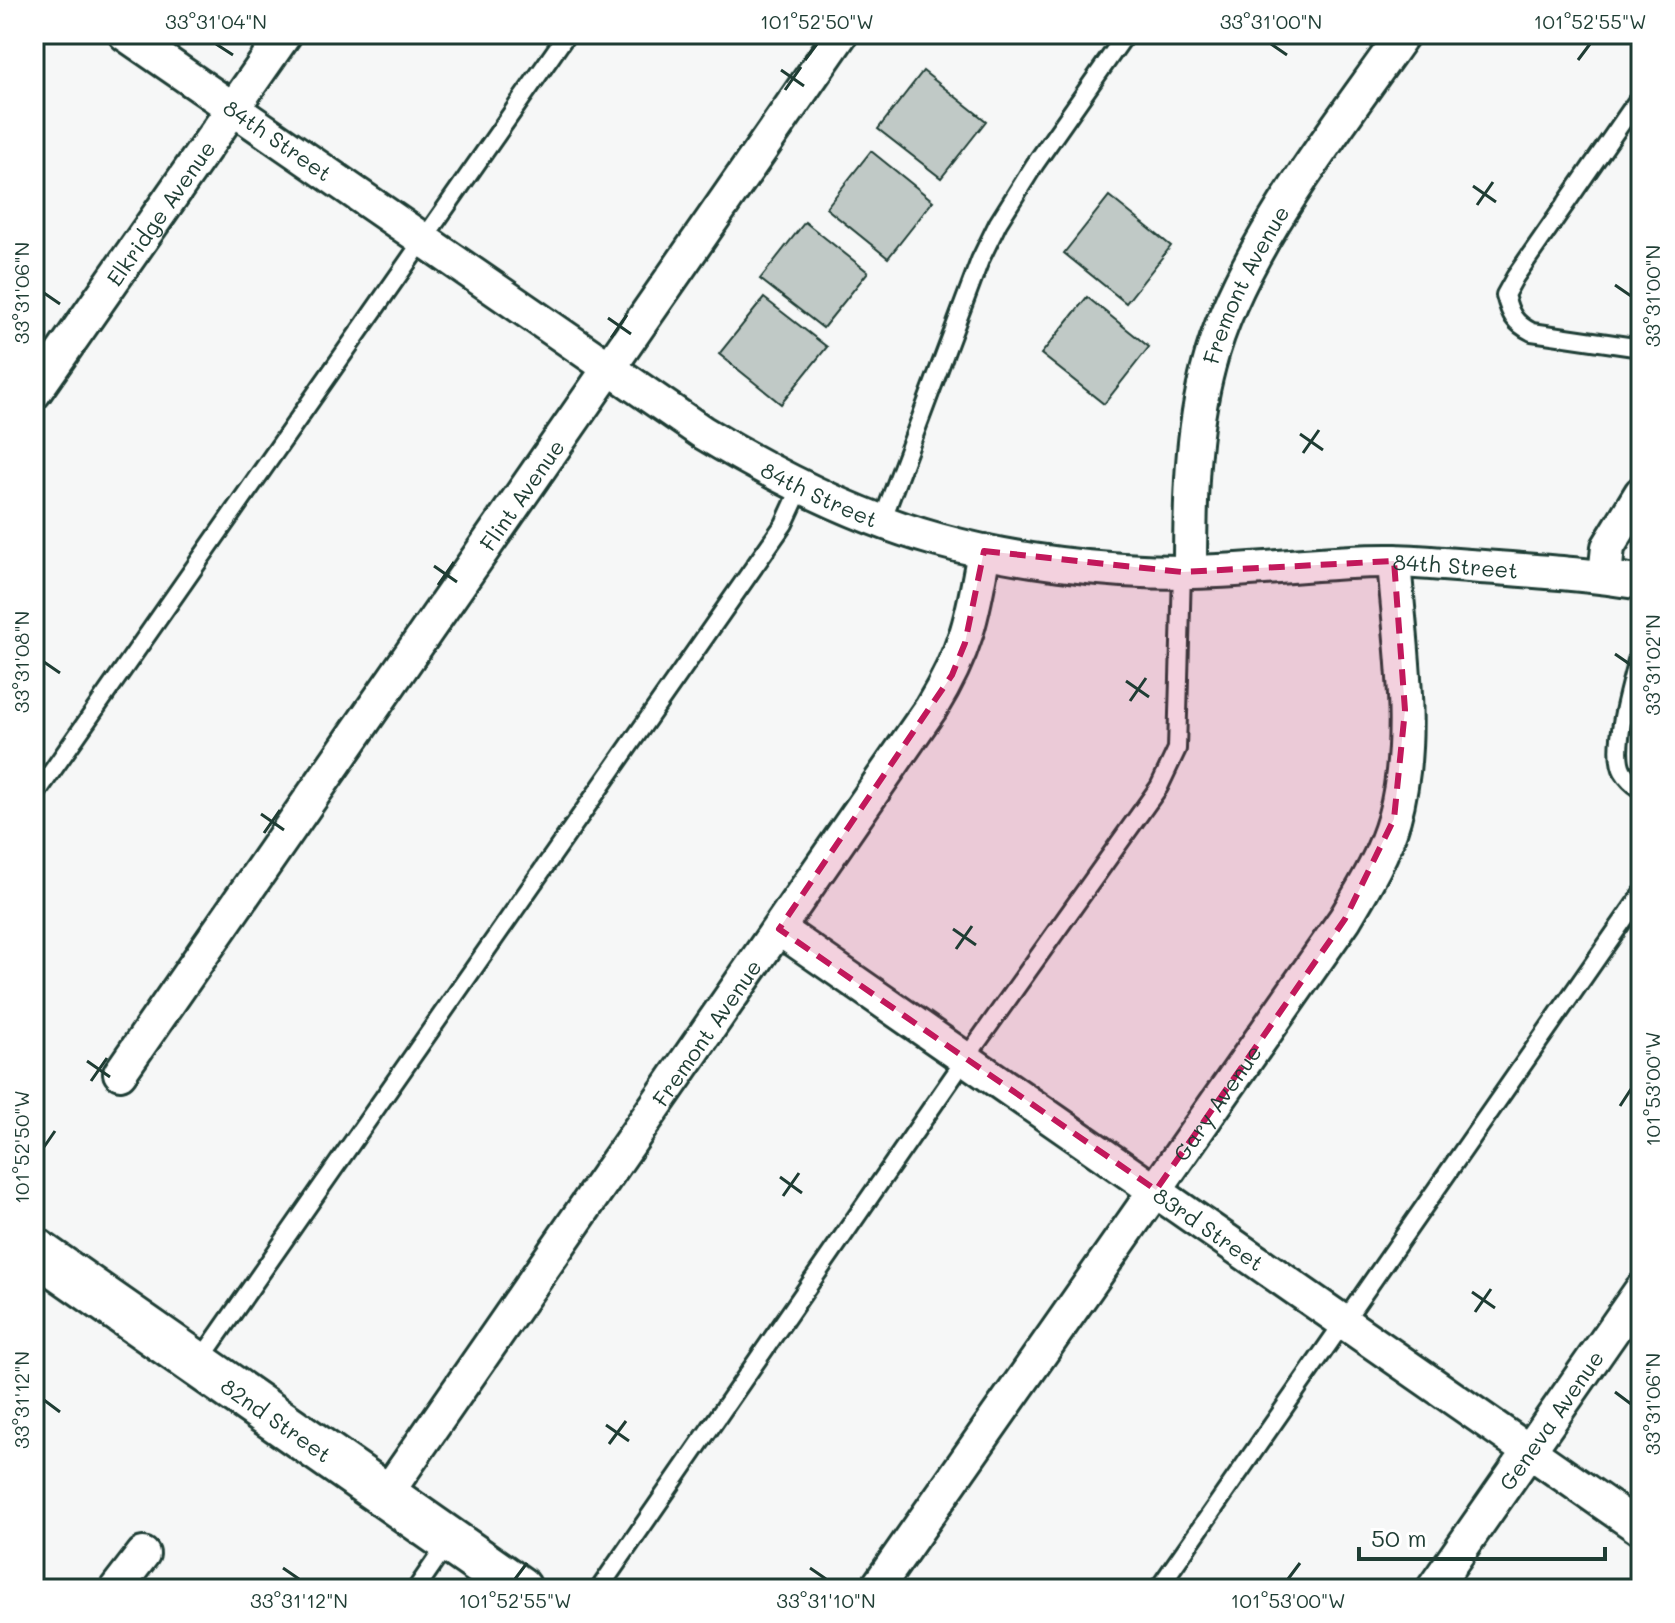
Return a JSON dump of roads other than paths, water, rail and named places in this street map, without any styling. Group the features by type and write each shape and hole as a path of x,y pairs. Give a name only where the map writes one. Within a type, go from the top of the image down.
{"main road":[{"name":"82nd Street","path":"37,1260 198,1364 519,1589"}],"street":[{"name":"84th Street","path":"125,34 702,432 801,487 882,521 936,540 984,551 1080,564 1186,572 1394,561 1605,576 1641,583"},
{"name":"Elkridge Avenue","path":"34,393 285,34"},
{"name":"Flint Avenue","path":"120,1073 841,34"},
{"name":"Fremont Avenue","path":"1186,572 1198,420 1209,365 1222,323 1262,244 1320,152 1403,34"},
{"path":"1605,576 1608,547 1641,493"},
{"name":"Fremont Avenue","path":"385,1496 952,675 965,643 984,551"},
{"name":"Gary Avenue","path":"876,1589 1345,919 1374,871 1394,819 1403,766 1405,710 1394,561"},
{"name":"83rd Street","path":"779,929 1641,1529"},
{"name":"Geneva Avenue","path":"1433,1589 1641,1290"},
{"path":"116,1589 143,1554"}],"lane":[{"path":"34,797 567,34"},
{"path":"882,521 980,260 998,223 1126,34"},
{"path":"1641,95 1505,295 1517,324 1532,332 1641,348"},
{"path":"198,1364 784,524 801,487"},
{"path":"599,1589 966,1058 1159,787 1177,749 1186,572"},
{"path":"1641,646 1621,730 1619,752 1622,770 1641,789"},
{"path":"1158,1589 1641,895"},
{"path":"416,1589 450,1540"}]}
